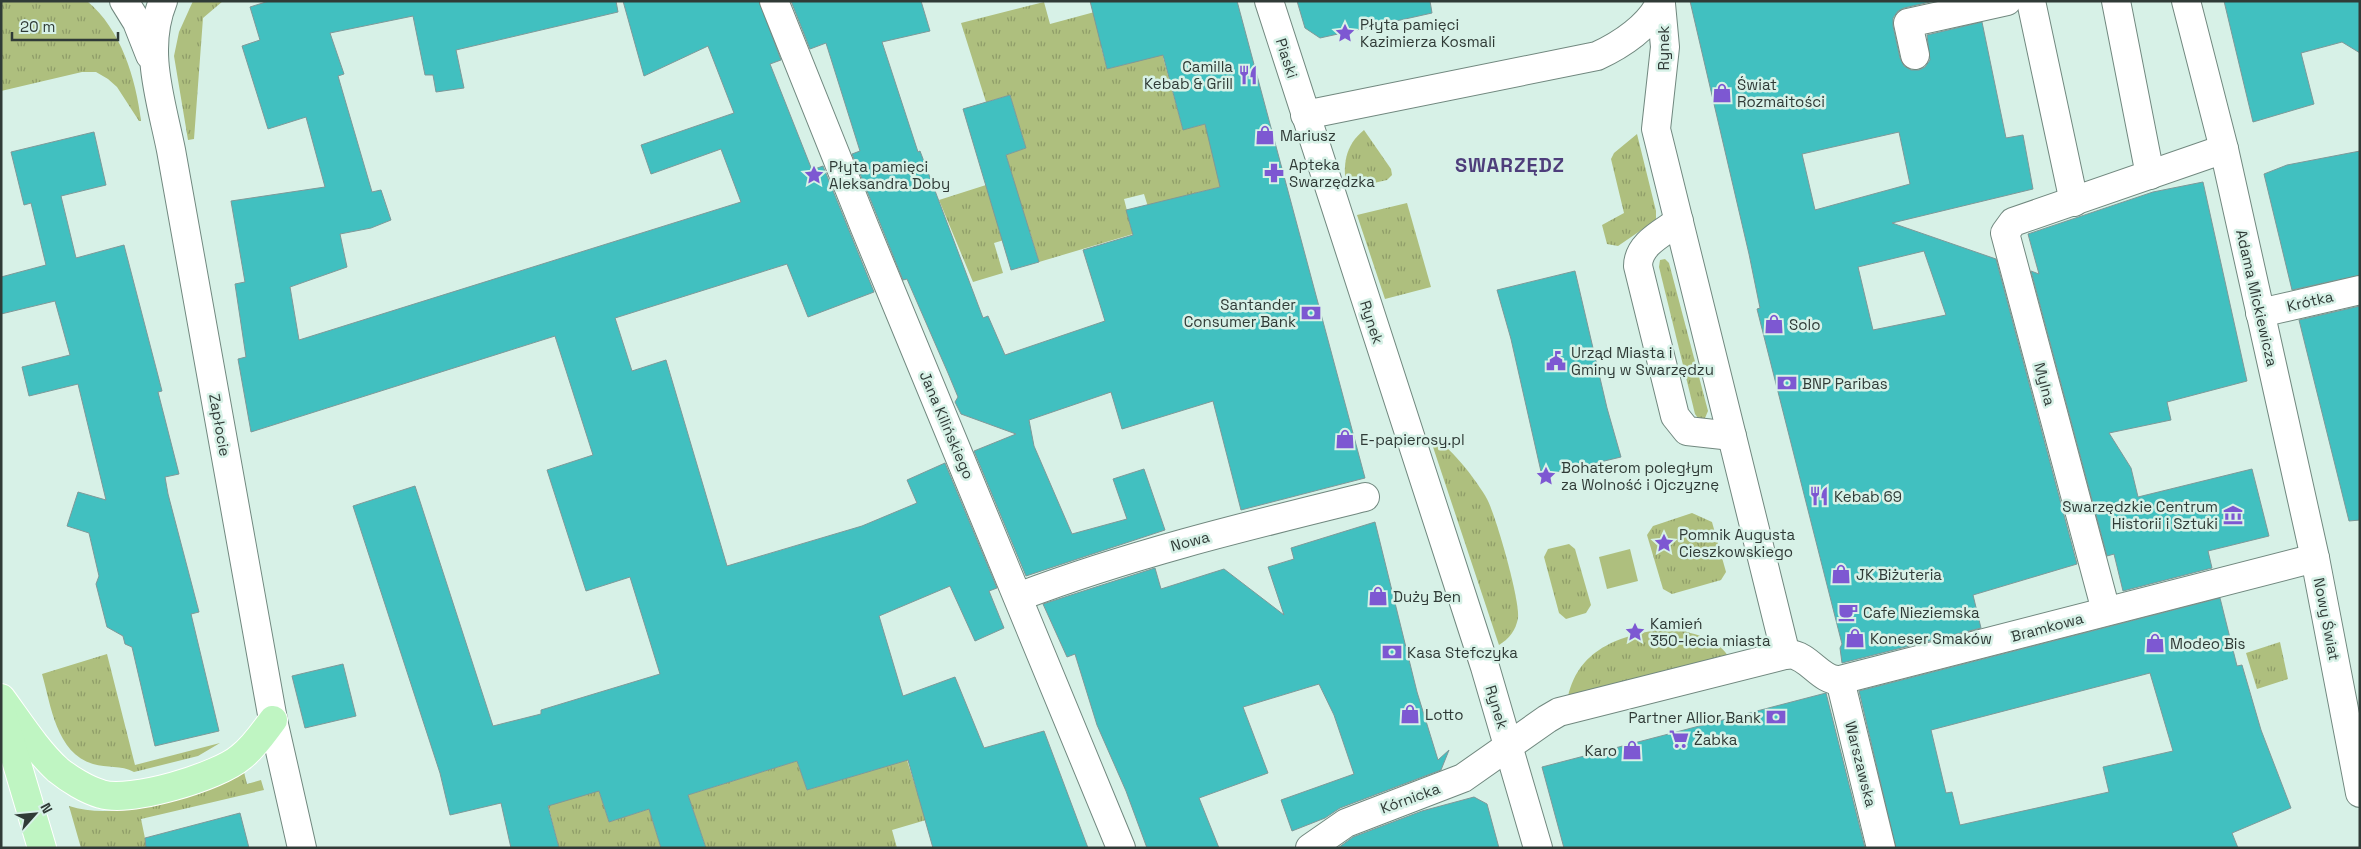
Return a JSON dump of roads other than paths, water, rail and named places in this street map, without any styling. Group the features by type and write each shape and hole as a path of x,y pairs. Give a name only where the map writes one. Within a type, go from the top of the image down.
{"main road":[{"path":"1,698 58,770 101,794 130,795 203,778 220,772 248,751 273,720"},
{"path":"1,710 42,848"}],"street":[{"path":"124,1 137,22 153,64"},
{"name":"Zapłocie","path":"163,1 154,37 153,64 176,179 273,720 302,848"},
{"name":"Jana Kilińskiego","path":"774,1 865,228 1121,848"},
{"name":"Piaski","path":"1269,1 1305,115"},
{"path":"1915,55 1908,23 2007,1"},
{"path":"2031,1 2074,202 2224,149"},
{"path":"2116,1 2150,175"},
{"name":"Adama Mickiewicza","path":"2186,1 2224,149 2290,446"},
{"name":"Rynek","path":"1661,2 1665,47 1656,129 1786,655 1559,712 1549,717 1509,747 1305,115 1597,56 1615,47 1635,33 1661,2"},
{"name":"Mylna","path":"2074,202 2013,222 2005,233 2106,611"},
{"path":"1679,221 1648,244 1638,260 1672,407 1677,422 1687,431 1732,436"},
{"name":"Krótka","path":"2260,312 2360,290"},
{"name":"Nowy Świat","path":"2290,446 2315,558 2360,792"},
{"name":"Nowa","path":"1018,597 1082,573 1186,542 1364,497"},
{"name":"Bramkowa","path":"1840,680 2315,558"},
{"path":"1786,655 1800,657 1832,680 1840,680"},
{"name":"Warszawska","path":"1840,680 1881,848"},
{"path":"1509,747 1538,848"},
{"name":"Kórnicka","path":"1310,848 1346,823 1463,778 1509,747"}],"place":[{"name":"Płyta pamięci Kazimierza Kosmali","path":"1345,33"},
{"name":"Camilla Kebab & Grill","path":"1248,75"},
{"name":"Świat Rozmaitości","path":"1722,93"},
{"name":"Mariusz","path":"1265,135"},
{"name":"Apteka Swarzędzka","path":"1274,173"},
{"name":"Płyta pamięci Aleksandra Doby","path":"814,175"},
{"name":"Santander Consumer Bank","path":"1311,313"},
{"name":"Solo","path":"1774,324"},
{"name":"Urząd Miasta i Gminy w Swarzędzu","path":"1556,361"},
{"name":"BNP Paribas","path":"1787,383"},
{"name":"E-papierosy.pl","path":"1345,439"},
{"name":"Bohaterom poległym za Wolność i Ojczyznę","path":"1546,476"},
{"name":"Kebab 69","path":"1819,496"},
{"name":"Swarzędzkie Centrum Historii i Sztuki","path":"2233,515"},
{"name":"Pomnik Augusta Cieszkowskiego","path":"1664,543"},
{"name":"JK Biżuteria","path":"1841,574"},
{"name":"Duży Ben","path":"1378,596"},
{"name":"Cafe Nieziemska","path":"1848,612"},
{"name":"Kamień 350-lecia miasta","path":"1635,632"},
{"name":"Koneser Smaków","path":"1855,638"},
{"name":"Modeo Bis","path":"2155,643"},
{"name":"Kasa Stefczyka","path":"1392,652"},
{"name":"Lotto","path":"1410,714"},
{"name":"Partner Allior Bank","path":"1776,717"},
{"name":"Żabka","path":"1679,739"},
{"name":"Karo","path":"1632,750"}],"district":[{"name":"SWARZĘDZ","path":"1510,165"}]}
